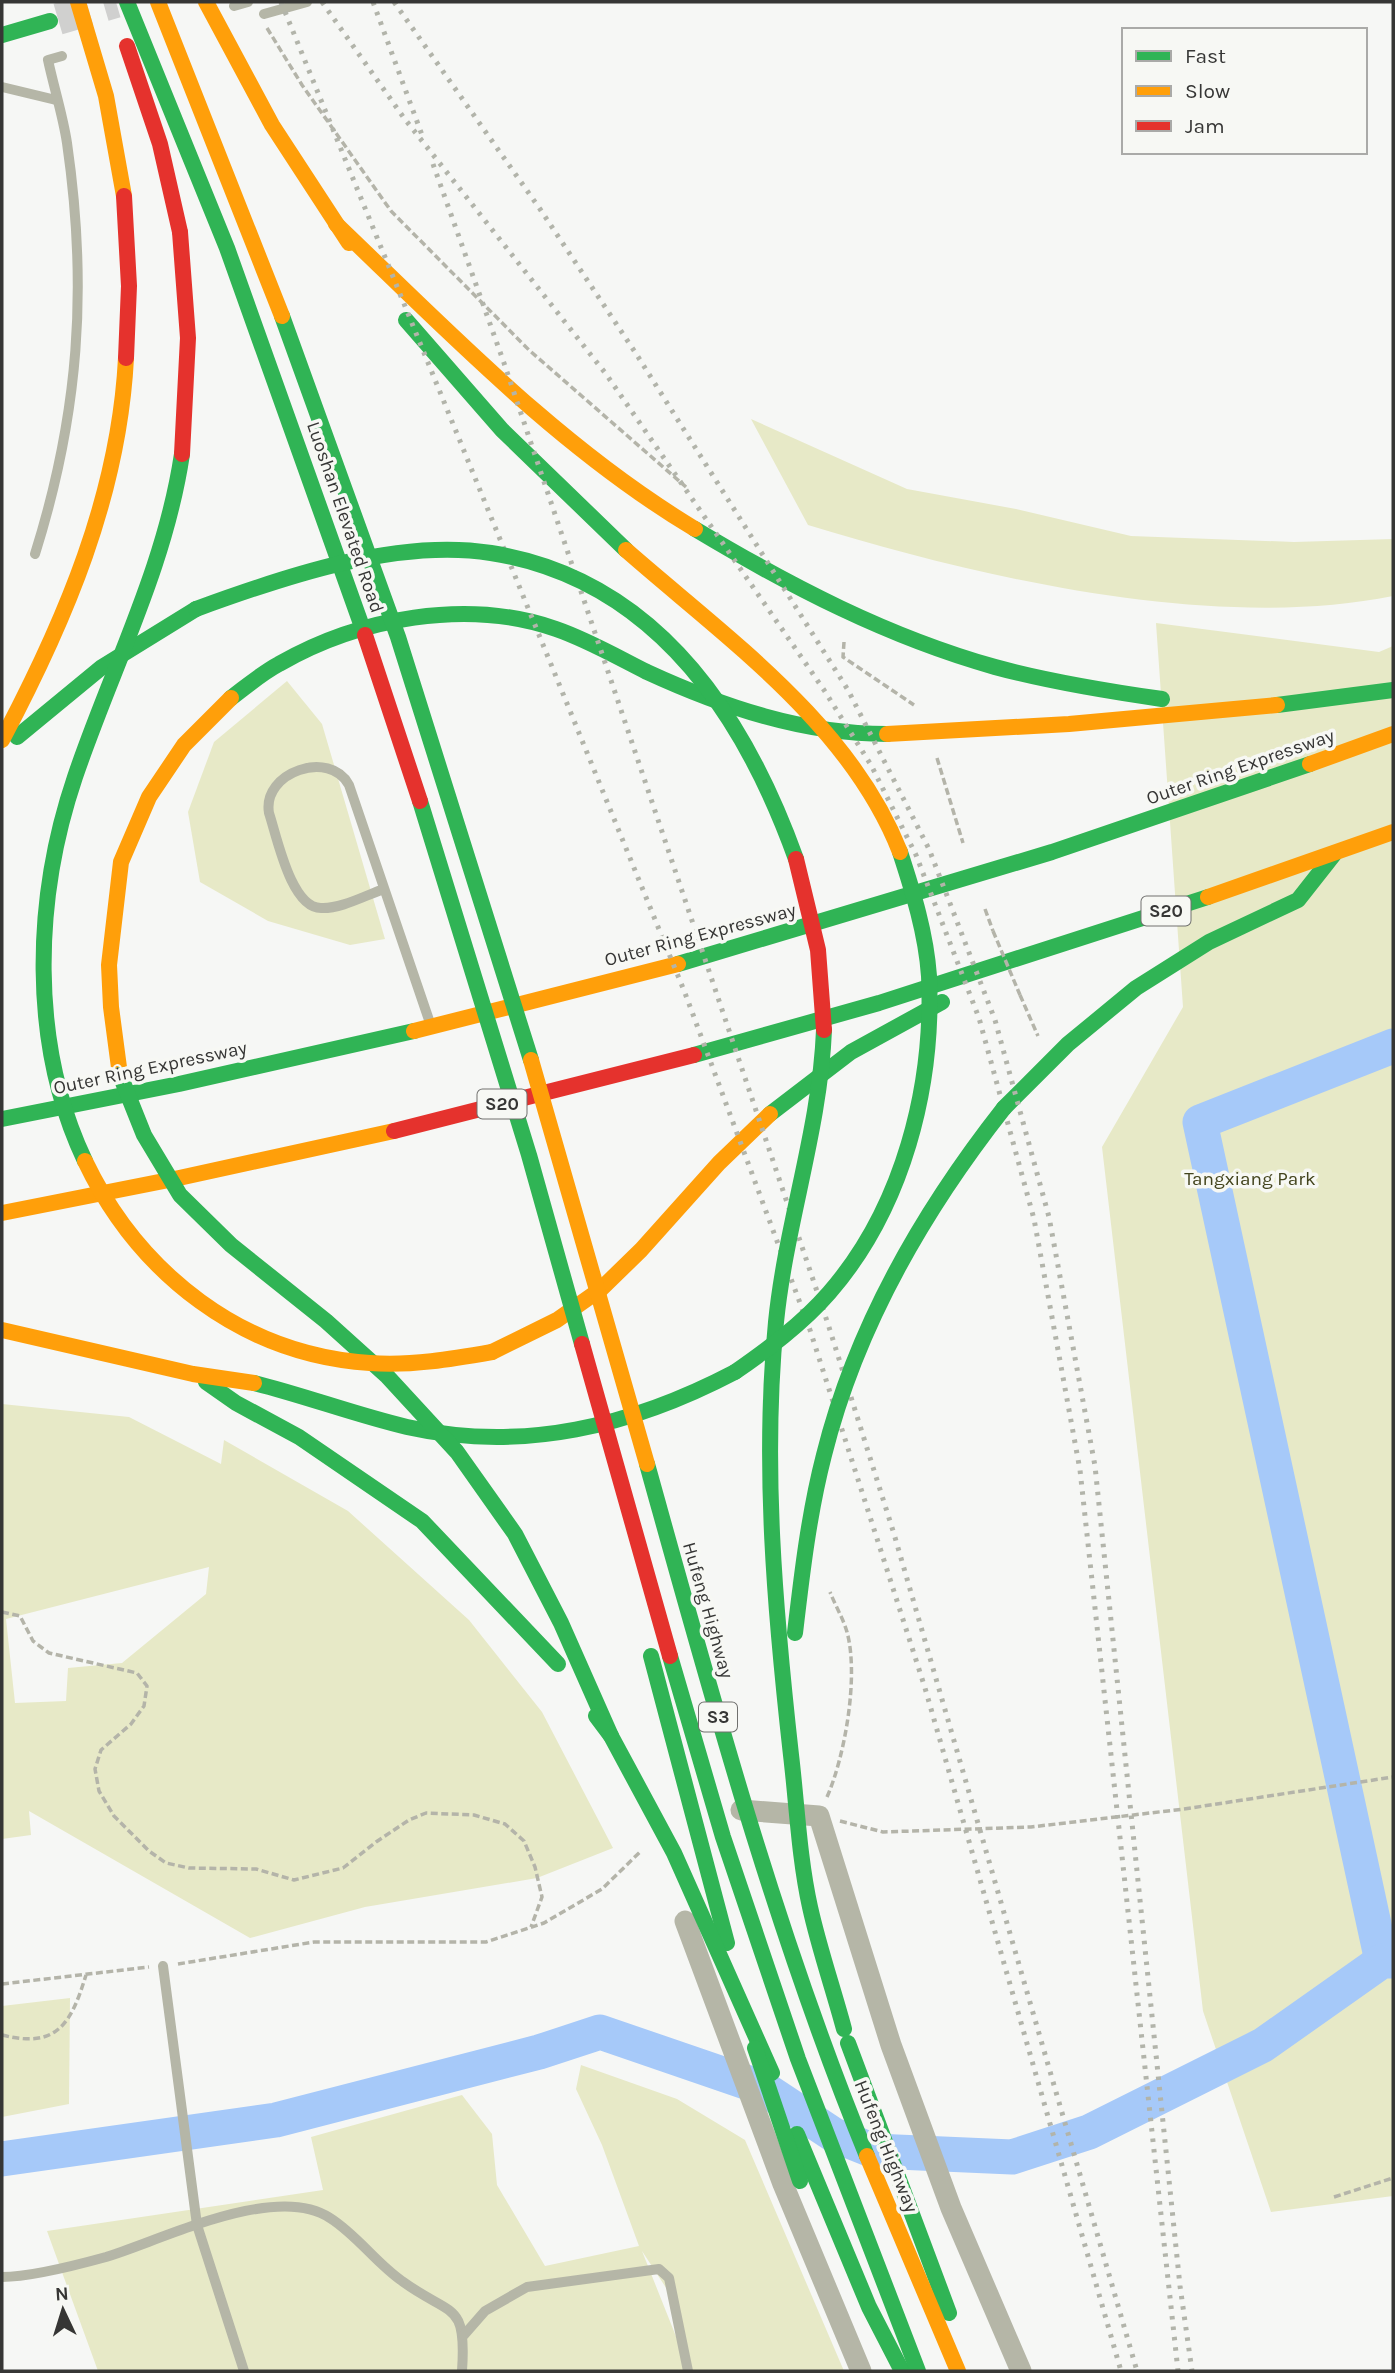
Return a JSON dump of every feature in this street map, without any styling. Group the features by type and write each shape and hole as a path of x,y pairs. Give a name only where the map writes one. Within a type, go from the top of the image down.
{"main road":[{"path":"2,740 33,688 63,625 84,570 113,461 125,383 129,290 124,189 114,127 99,65 78,2"},
{"path":"109,2 160,145 180,232 189,366 181,462 171,514 153,579 130,644 76,776 54,854 44,934 45,1000 58,1081 80,1147 112,1209 153,1262 210,1309 273,1342 339,1361 413,1365 492,1352 530,1336 562,1317 615,1277 717,1165 804,1086 891,1027 977,986 996,966"},
{"name":"Luoshan Elevated Road","path":"127,2 227,248 343,569 437,854 499,1055 723,1837 798,2059 918,2371"},
{"name":"Luoshan Elevated Road","path":"158,2 254,239 373,560 527,1046"},
{"path":"2,1331 132,1357 195,1375 244,1381 408,1427 476,1438 557,1435 598,1428 669,1406 735,1372 777,1343 810,1314 840,1280 868,1239 889,1196 911,1139 925,1079 930,1029 927,960 916,899 896,843 869,791 824,734 791,700 626,550 502,430 391,301 336,224 262,108 206,2"},
{"path":"2,35 50,21"},
{"path":"228,144 266,237 380,546 478,845 568,1145 702,1620 887,2220"},
{"path":"181,161 330,571 424,861 520,1180 632,1581"},
{"path":"336,224 545,421 612,474 690,528 821,601 891,632 964,658 1068,687 1174,700 1294,702"},
{"path":"2,753 67,693 143,637 197,609 314,569 411,554 491,553 568,571 638,614 697,671 750,751 780,809 803,874 818,947 824,1025 817,1105 780,1290 771,1427 774,1583 809,1905 848,2043 932,2262 968,2371"},
{"path":"902,2371 869,2307 772,2073 674,1853 611,1736 561,1623 515,1534 457,1452 387,1376 326,1321 231,1245 180,1195 144,1135 120,1075 108,1008 110,936 121,859 157,785 196,728 250,680 321,640 392,621 463,615 523,620 589,640 643,670 712,701 783,723 845,732 912,733 1052,726 1393,690"},
{"name":"Outer Ring Expressway","path":"2,1119 211,1077 431,1026 692,959 917,894 1166,814 1393,734"},
{"name":"S20","path":"2,1213 230,1167 555,1091 717,1048 996,966 1393,832"},
{"path":"793,1770 794,1636 804,1558 831,1430 874,1318 915,1230 964,1157 1004,1108 1068,1044 1136,988 1209,942 1298,900 1335,853"},
{"name":"Hufeng Highway","path":"527,1046 690,1622 756,1842 825,2048 958,2371"},
{"path":"195,1375 236,1403 299,1437 422,1521 527,1628 611,1736"},
{"path":"646,1634 792,2182"}],"street":[{"path":"861,2371 792,2182 722,2017 655,1844 681,1829 735,1810 819,1816 891,2045 951,2208 1021,2371"}],"lane":[{"path":"234,6 248,2"},
{"path":"262,2 261,14 307,2"},
{"path":"35,554 55,491 79,328 73,191 66,139 48,60 62,56"},
{"path":"2,87 56,100"},
{"path":"384,889 322,909 305,903 295,889 269,813 267,804 272,787 287,776 321,766 339,771 349,785 431,1026"},
{"path":"163,1966 197,2225 244,2371"},
{"path":"2,2277 105,2257 242,2211 292,2206 329,2216 401,2281 456,2314 464,2335 462,2371"},
{"path":"464,2335 485,2311 527,2287 659,2269 669,2278 688,2371"}],"path":[{"path":"261,14 302,85 391,211 529,350 687,488"},
{"path":"844,633 843,657 915,705 920,713"},
{"path":"935,752 963,843"},
{"path":"985,909 1040,1042"},
{"path":"828,1587 847,1633 850,1694 839,1770 819,1816 883,1832 1031,1827 1393,1777"},
{"path":"2,1612 20,1616 33,1641 49,1653 137,1673 147,1686 145,1706 131,1724 101,1749 94,1769 99,1791 114,1816 149,1851 166,1863 189,1868 256,1869 294,1880 343,1868 409,1819 426,1813 474,1815 505,1824 524,1840 536,1867 542,1897 531,1927"},
{"path":"2,1984 163,1966 314,1942 420,1944 486,1941 544,1923 602,1889 639,1853 655,1844"},
{"path":"2,2035 27,2041 47,2037 69,2021 86,1975"},
{"path":"1334,2197 1393,2178"}],"green space":[{"path":"751,419 907,489 1016,509 1131,536 1294,542 1393,539 1393,596 1324,605 1250,608 1175,603 1098,594 1022,580 875,545 808,525"},
{"name":"Tangxiang Park","path":"1156,623 1379,652 1393,646 1393,2196 1271,2212 1203,2011 1102,1147 1183,1007"},
{"path":"287,681 322,724 385,939 350,945 268,921 200,882 188,812 214,742"},
{"path":"2,1404 129,1417 221,1464 224,1440 348,1511 469,1620 542,1712 613,1848 537,1878 365,1907 250,1938 29,1811 31,1835 2,1839","holes":["209,1567 206,1594 122,1663 68,1668 66,1701 15,1703 6,1619"]},
{"path":"70,1998 69,2104 2,2117 2,2006"},
{"path":"581,2065 677,2099 745,2140 844,2371 98,2371 47,2231 323,2190 311,2137 462,2095 492,2134 497,2185 545,2266 639,2246 602,2145 576,2089","holes":["642,2251 674,2300 681,2349"]}],"waterway":[{"path":"1382,1961 1200,1122 1393,1046"},
{"path":"2,2159 276,2120 539,2052 600,2032 763,2088 834,2135 874,2151 1012,2157 1089,2132 1263,2045 1382,1961 1393,1961"}],"tunnel":[{"path":"58,19 116,2"}],"railway":[{"path":"281,2 685,993 810,1330 925,1688 1121,2371"},
{"path":"322,2 404,118 606,374 824,690 871,765 916,855 979,1018 1034,1219 1080,1470 1178,2371"},
{"path":"373,2 422,135"},
{"path":"394,2 540,209 635,352 848,690 929,849 995,1020 1049,1217 1095,1466 1180,2286 1192,2371"},
{"path":"433,164 504,363 828,1324 894,1534 1137,2371"}],"traffic: fast":[{"path":"127,2 227,248 365,635"},
{"path":"2,35 50,21"},
{"path":"282,316 398,637 531,1060"},
{"path":"406,320 502,430 626,550"},
{"path":"85,1161 67,1116 54,1068 46,1020 45,921 51,871 61,823 75,777 136,617 163,537 182,454"},
{"path":"695,529 803,590 916,641 1016,672 1078,686 1162,699"},
{"path":"196,609 341,563 417,551 491,553 549,568 601,591 646,623 686,661 720,705 749,754 775,805 796,859"},
{"path":"17,737 102,667 196,609"},
{"path":"231,698 279,664 344,635 414,618 450,614 486,615 522,620 556,629 591,643 676,685 764,716 825,729 887,734"},
{"path":"1277,705 1393,690"},
{"path":"678,964 1052,852 1310,764"},
{"path":"420,801 529,1155 582,1344"},
{"path":"735,1372 808,1315 855,1260 877,1223 909,1144 926,1060 929,976 922,928 900,852"},
{"path":"1004,1108 1068,1044 1136,988 1209,942 1298,900 1335,853"},
{"path":"694,1055 879,1003 1208,897"},
{"path":"770,1114 851,1052 942,1002"},
{"path":"824,1030 810,1140 787,1249 776,1322 770,1484 780,1647 803,1869 814,1922 844,2029"},
{"path":"2,1119 179,1084 414,1031"},
{"path":"120,1075 144,1135 180,1195 231,1245 326,1321 387,1376 457,1452 515,1534 561,1623 611,1736"},
{"path":"795,1633 814,1499 824,1455 854,1361 874,1316 920,1229 974,1147 1004,1108"},
{"path":"254,1383 407,1427 493,1437 576,1430 617,1420 657,1407 735,1372"},
{"path":"206,1382 236,1403 299,1437 422,1521 558,1664"},
{"path":"647,1464 721,1726 774,1900 803,1986 867,2156"},
{"path":"651,1656 727,1943"},
{"path":"670,1656 723,1837 798,2059 918,2371"},
{"path":"596,1716 611,1736 674,1853 772,2073"},
{"path":"848,2043 949,2313"},
{"path":"755,2048 800,2181"},
{"path":"797,2134 869,2307 902,2371"}],"traffic: slow":[{"path":"78,2 106,96 124,196"},
{"path":"158,2 282,316"},
{"path":"206,2 272,125 349,243"},
{"path":"336,224 507,387 598,462 695,529"},
{"path":"2,740 47,649 85,556 113,459 126,358"},
{"path":"626,550 743,650 817,723 850,763 878,806 900,852"},
{"path":"120,1075 111,1007 109,965 121,862 149,797 184,745 231,698"},
{"path":"887,734 1069,724 1277,705"},
{"path":"1310,764 1393,734"},
{"path":"1208,897 1393,832"},
{"path":"414,1031 678,964"},
{"path":"531,1060 647,1464"},
{"path":"492,1352 557,1320 601,1289 641,1250 719,1163 770,1114"},
{"path":"2,1213 394,1131"},
{"path":"85,1161 108,1202 134,1239 165,1272 200,1301 238,1325 279,1344 324,1357 370,1363 416,1363 492,1352"},
{"path":"2,1330 193,1374 254,1383"},
{"path":"867,2156 958,2371"}],"traffic: jam":[{"path":"127,46 160,144 180,232"},
{"path":"124,196 129,286 126,358"},
{"path":"180,232 188,338 182,454"},
{"path":"365,635 420,801"},
{"path":"796,859 818,950 824,1030"},
{"path":"394,1131 694,1055"},
{"path":"582,1344 670,1656"}]}
